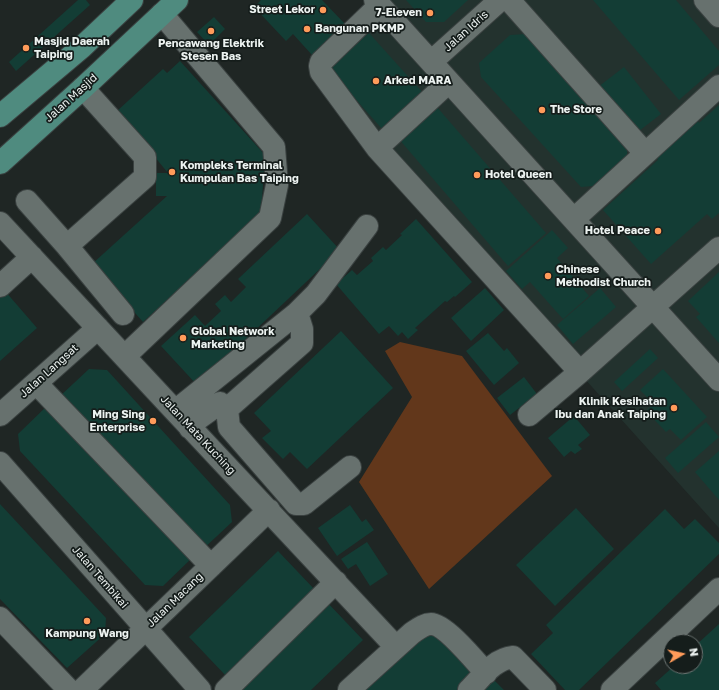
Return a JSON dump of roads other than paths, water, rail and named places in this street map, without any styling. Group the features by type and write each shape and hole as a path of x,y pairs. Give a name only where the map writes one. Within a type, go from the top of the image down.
{"main road":[{"path":"0,116 82,48 132,0"},
{"name":"Jalan Masjid","path":"0,163 84,88 169,7"}],"street":[{"name":"Jalan Idris","path":"431,62 500,0"},
{"path":"510,0 645,154"},
{"path":"704,0 719,16"},
{"path":"580,372 377,148 321,72 321,62 377,3 719,380"},
{"path":"125,356 270,218 277,185 274,147 169,7"},
{"path":"377,148 449,82"},
{"path":"574,219 719,86"},
{"path":"67,246 145,177 145,158 84,88"},
{"path":"27,201 67,246 123,314"},
{"name":"Jalan Mata Kuching","path":"0,223 396,647"},
{"path":"175,411 297,312 316,294 367,226"},
{"path":"529,415 580,372 719,248"},
{"path":"0,286 32,257"},
{"path":"227,409 302,343 302,329 297,312"},
{"name":"Jalan Langsat","path":"0,415 98,328"},
{"path":"36,383 211,566"},
{"path":"190,428 199,418 220,403 227,409 229,427 296,504 304,504 350,467"},
{"name":"Jalan Tembikai","path":"0,464 200,690"},
{"name":"Jalan Macang","path":"81,689 146,629 269,510"},
{"path":"226,690 336,582"},
{"path":"619,688 719,589"},
{"path":"0,618 81,689"},
{"path":"349,690 396,647 424,625 432,624 441,627 486,673"},
{"path":"469,690 496,663 506,658 513,657 545,690"}],"place":[{"name":"Street Lekor","path":"323,10"},
{"name":"7-Eleven","path":"430,13"},
{"name":"Bangunan PKMP","path":"307,29"},
{"name":"Pencawang Elektrik Stesen Bas","path":"211,31"},
{"name":"Masjid Daerah Taiping","path":"26,48"},
{"name":"Arked MARA","path":"376,81"},
{"name":"The Store","path":"542,110"},
{"name":"Kompleks Terminal Kumpulan Bas Taiping","path":"172,172"},
{"name":"Hotel Queen","path":"477,175"},
{"name":"Hotel Peace","path":"658,231"},
{"name":"Chinese Methodist Church","path":"548,276"},
{"name":"Global Network Marketing","path":"183,338"},
{"name":"Klinik Kesihatan Ibu dan Anak Taiping","path":"674,408"},
{"name":"Ming Sing Enterprise","path":"153,421"},
{"name":"Kampung Wang","path":"87,621"}]}
